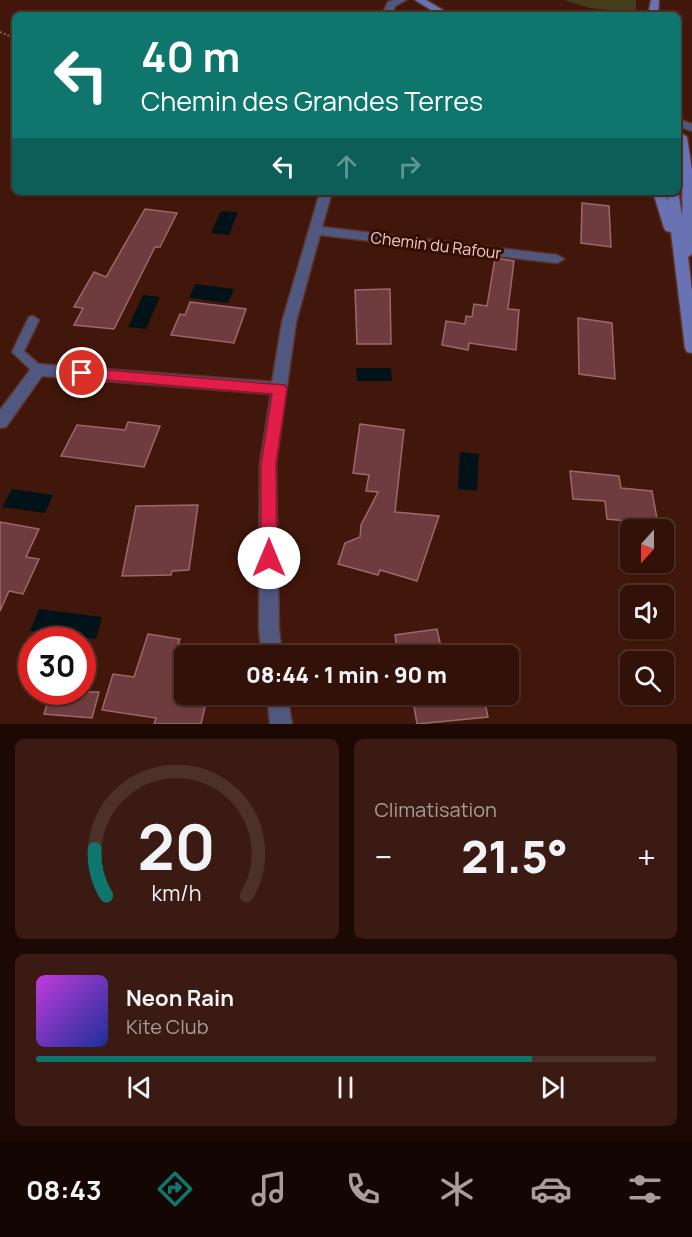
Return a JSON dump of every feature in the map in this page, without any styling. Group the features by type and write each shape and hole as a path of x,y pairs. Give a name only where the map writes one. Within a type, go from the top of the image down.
{"main road":[{"path":"419,0 441,12"},
{"path":"681,137 690,194 689,233 684,271"},
{"path":"660,195 684,271"},
{"path":"672,195 684,271 692,348"}],"street":[{"path":"388,12 391,4 402,0"},
{"path":"271,645 268,464 289,322 325,195"},
{"name":"Chemin du Rafour","path":"315,230 557,260"},
{"path":"0,422 38,370 280,389"},
{"path":"278,705 280,724"}],"lane":[{"path":"33,320 18,352 38,370"}],"shaded area":[{"path":"564,0 636,0 636,12 590,8"},
{"path":"221,211 238,212 229,235 211,233"},
{"path":"195,284 234,289 228,303 189,298"},
{"path":"143,295 160,297 146,329 128,327"},
{"path":"356,368 391,368 392,381 357,381"},
{"path":"460,452 479,454 477,491 458,489"},
{"path":"12,489 53,495 45,513 2,507"},
{"path":"39,609 102,617 96,639 96,627 32,627"}],"building":[{"path":"582,203 609,206 611,247 581,243"},
{"path":"145,209 177,213 160,247 155,247 114,329 74,325 83,308 74,307 94,272 106,277"},
{"path":"495,258 514,261 508,309 519,310 516,350 469,343 468,350 442,345 446,321 465,324 466,316 472,317 474,304 487,306"},
{"path":"390,289 391,344 357,344 355,290"},
{"path":"190,302 246,309 234,343 171,335 180,314 185,315"},
{"path":"578,318 612,323 615,379 579,374"},
{"path":"128,422 160,426 144,467 61,456 77,425 125,430"},
{"path":"360,424 404,430 395,512 439,516 417,581 380,570 378,575 338,564 345,543 360,537 361,525 378,492 366,491 369,475 353,473"},
{"path":"570,471 619,476 621,488 652,491 657,519 607,519 605,501 573,499"},
{"path":"198,505 189,570 172,571 171,575 122,576 136,506"},
{"path":"0,522 39,529 26,557 39,559 23,594 9,591 0,611"},
{"path":"437,629 441,645 396,645 395,635"},
{"path":"148,634 180,639 178,644 184,645 174,645 174,705 205,705 201,724 154,724 156,718 102,710 113,674 134,677"},
{"path":"47,705 96,705 92,718 44,714"},
{"path":"414,705 485,705 488,717 417,724"}],"route":[{"path":"82,373 280,389 268,464 269,558"}]}
